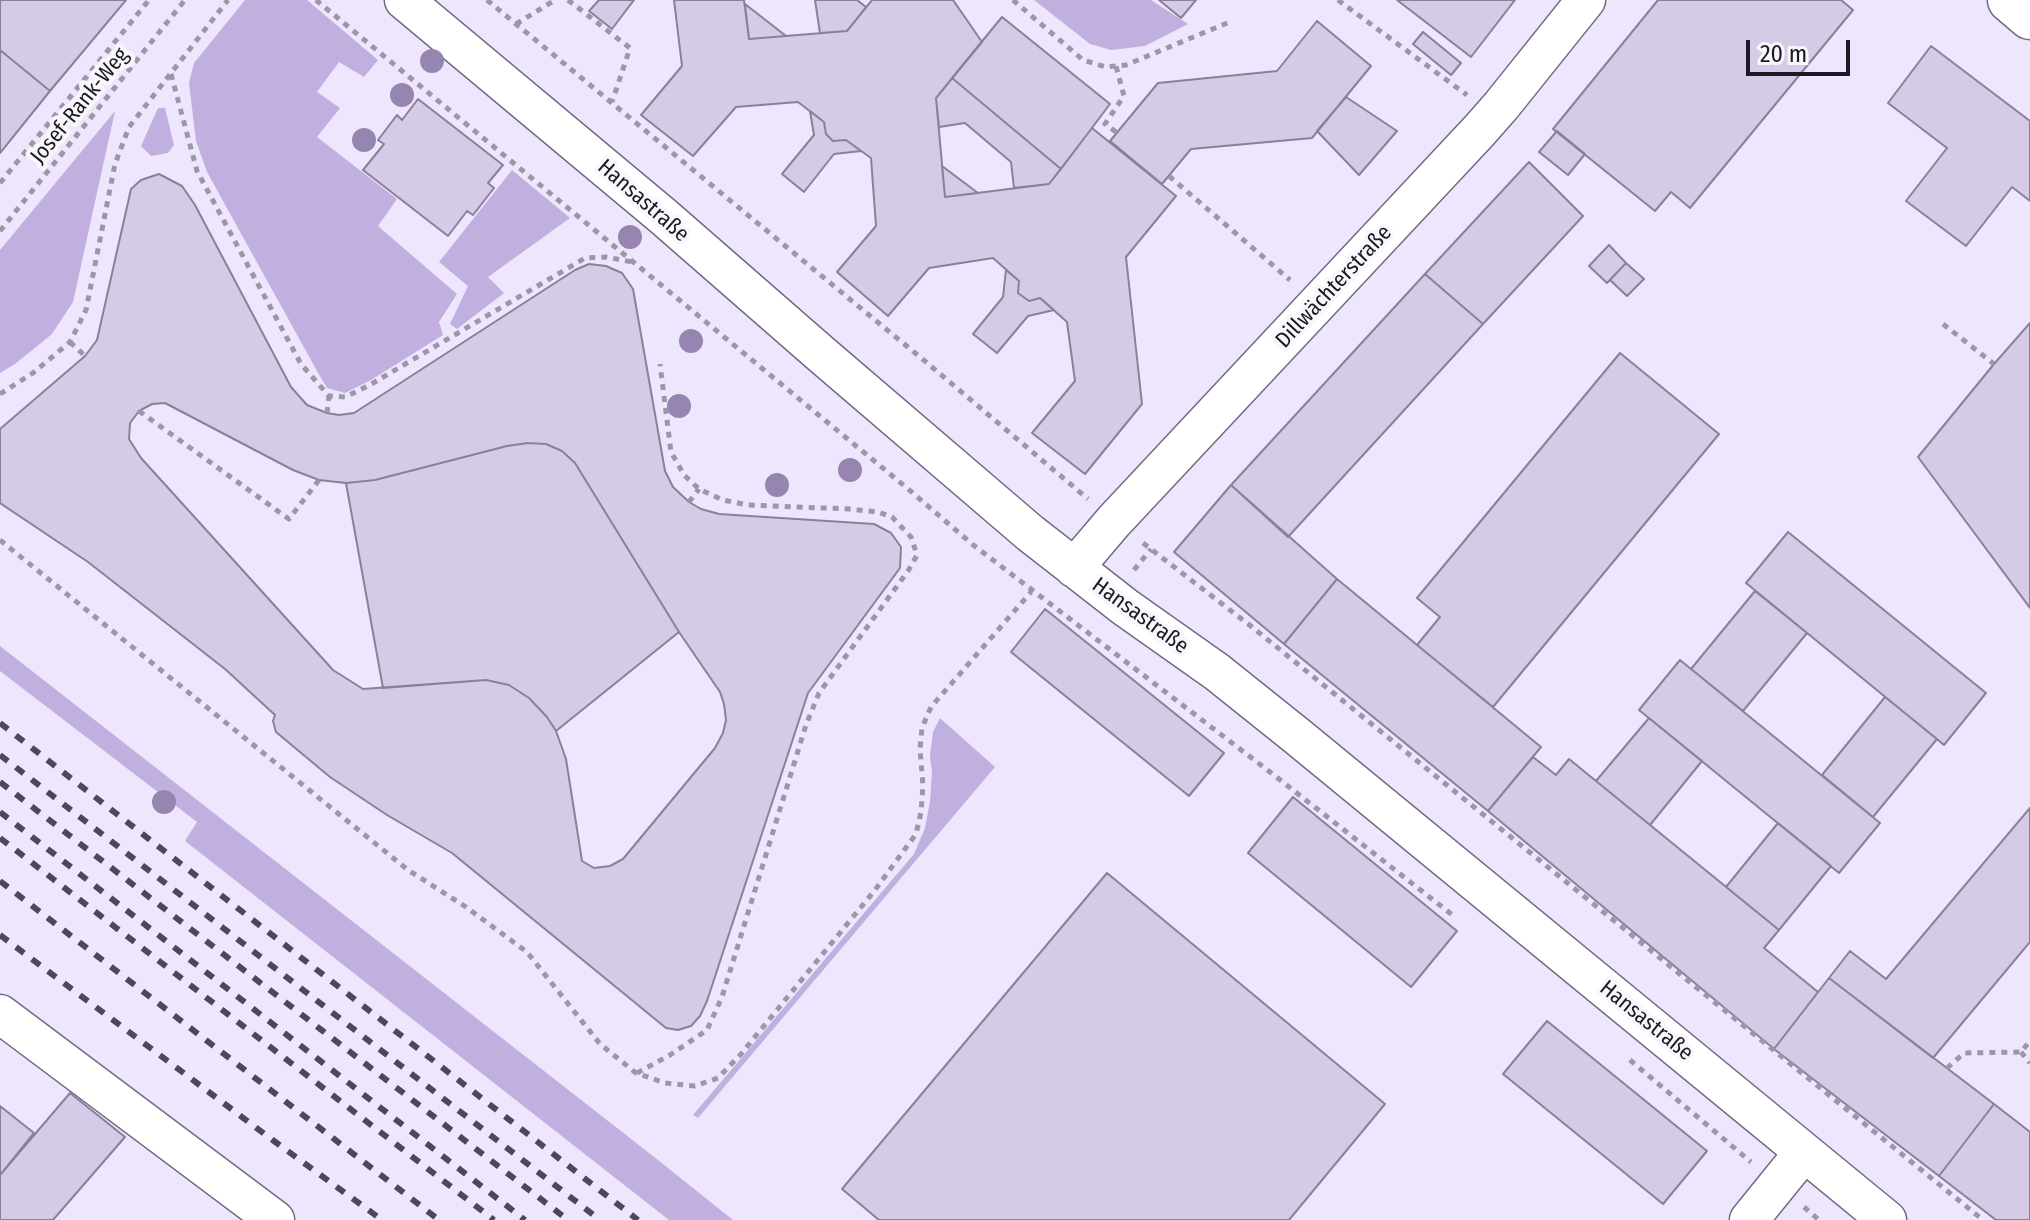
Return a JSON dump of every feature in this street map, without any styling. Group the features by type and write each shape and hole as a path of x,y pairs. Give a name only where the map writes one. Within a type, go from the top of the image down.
{"main road":[{"path":"2010,0 2030,17"}],"street":[{"name":"Hansastraße","path":"404,0 664,217 1074,568 1217,672 1887,1220"},
{"name":"Dillwächterstraße","path":"1074,568 1114,521 1493,114 1586,0"},
{"path":"0,1014 275,1220"},
{"path":"1749,1220 1804,1152"}],"path":[{"path":"0,183 149,0"},
{"name":"Josef-Rank-Weg","path":"0,231 185,0"},
{"path":"0,394 33,373 70,342 86,310 115,164 129,127 228,0"},
{"path":"487,0 1114,521 1252,627 1983,1220"},
{"path":"516,24 555,0"},
{"path":"568,0 630,48 612,102"},
{"path":"1013,0 1083,60 1106,67 1126,65 1232,21"},
{"path":"1338,0 1493,114"},
{"path":"1116,66 1124,96 1105,124 1116,132"},
{"path":"171,74 197,171 301,364 329,396 345,397 368,386 585,258 606,257 632,262"},
{"path":"1169,176 1318,304"},
{"path":"1943,324 1994,364"},
{"path":"70,342 85,356"},
{"path":"636,1073 707,1030 722,997 806,725 819,693 917,555 911,537 892,517 878,512 748,505 723,500 699,489 684,475 671,452 660,364"},
{"path":"327,413 329,396"},
{"path":"139,411 289,519 319,480"},
{"path":"689,502 699,489"},
{"path":"0,540 408,870 466,907 527,952 600,1044 636,1073 665,1083 695,1086 718,1078 741,1054 875,890 916,834 922,799 922,728 931,707 1031,591"},
{"path":"1947,1068 1964,1053 2021,1052 2030,1041"},
{"path":"2021,1052 2030,1063"}],"shaded area":[{"path":"245,0 307,0 378,60 364,77 339,62 317,92 340,108 317,137 397,199 378,226 457,294 439,322 443,335 345,393 327,388 207,172 196,141 189,83 194,63"},
{"path":"1034,0 1151,0 1188,24 1145,46 1111,50 1090,44"},
{"path":"158,108 165,108 174,145 168,153 151,156 141,146"},
{"path":"115,111 73,302 52,334 0,373 0,250"},
{"path":"512,170 570,218 488,277 504,293 457,329 450,324 468,286 439,262"},
{"path":"0,646 733,1220 669,1220 185,841 197,822 0,671"},
{"path":"940,718 995,767 698,1118 693,1115 914,854 925,828 930,802 930,755 933,732"}],"building":[{"path":"0,0 126,0 50,91 0,50"},
{"path":"599,0 634,0 612,29 589,11"},
{"path":"674,0 744,0 749,39 847,31 872,0 953,0 982,42 936,98 945,197 1049,184 1092,128 1176,196 1126,257 1142,404 1085,474 1032,433 1075,381 1067,322 1040,298 1029,301 1018,293 1019,281 993,258 929,268 888,316 837,272 876,226 871,158 846,140 833,141 826,134 824,122 798,102 736,107 693,156 641,115 682,66"},
{"path":"815,0 857,0 866,7 847,31 820,33"},
{"path":"1159,0 1196,0 1181,18"},
{"path":"1397,0 1515,0 1471,57"},
{"path":"1658,0 1841,0 1853,10 1690,208 1671,192 1655,211 1553,129"},
{"path":"745,4 786,36 749,39"},
{"path":"1002,17 1110,104 1061,169 952,78"},
{"path":"1317,21 1371,66 1312,138 1191,149 1162,184 1110,141 1158,83 1277,71"},
{"path":"1423,32 1461,63 1451,75 1413,44"},
{"path":"1931,46 2030,121 2030,201 2012,187 1966,246 1906,201 1947,148 1888,103"},
{"path":"0,50 50,91 0,153"},
{"path":"952,78 1061,169 1049,184 1014,188 1011,162 965,123 939,127 936,98"},
{"path":"1346,97 1397,131 1359,175 1317,131"},
{"path":"418,99 503,165 488,183 494,188 473,215 467,211 448,236 363,170 384,144 378,140 397,115 402,120"},
{"path":"810,111 824,122 826,134 833,141 846,140 861,151 834,154 804,192 782,174 814,135"},
{"path":"1557,131 1585,154 1568,175 1539,152"},
{"path":"1529,162 1583,216 1483,324 1425,274"},
{"path":"942,166 978,193 945,197"},
{"path":"159,174 182,186 291,387 307,405 327,413 354,413 575,270 589,264 606,266 622,273 633,289 665,471 673,487 689,502 719,514 874,524 891,533 901,547 900,568 808,693 707,1001 691,1026 678,1030 666,1028 452,853 330,777 276,732 275,715 225,669 88,562 0,503 0,429 85,356 97,340 131,189 141,180","holes":["165,403 293,470 319,480 346,483 375,480 528,443 546,444 562,451 575,463 679,632 720,692 726,720 715,748 623,859 610,866 594,868 582,861 566,759 556,731 529,698 509,685 486,680 363,689 333,670 141,458 129,439 130,423 139,411 152,404"]},
{"path":"1609,245 1626,263 1607,283 1589,266"},
{"path":"1626,263 1644,279 1627,296 1610,280"},
{"path":"1006,270 1019,281 1018,293 1029,301 1040,298 1054,310 1028,316 997,353 973,334 1003,297"},
{"path":"1425,274 1483,324 1288,537 1231,485"},
{"path":"2030,323 2030,608 1918,457"},
{"path":"1620,353 1719,434 1493,707 1417,645 1440,617 1417,598"},
{"path":"528,443 546,444 562,451 575,463 679,632 556,731 529,698 509,685 486,680 383,688 346,483 375,480"},
{"path":"1231,485 1337,579 1284,644 1174,552"},
{"path":"1788,532 1986,693 1944,745 1746,583"},
{"path":"1337,579 1541,747 1488,811 1284,644"},
{"path":"1755,591 1807,633 1743,711 1691,669"},
{"path":"1045,609 1224,753 1189,796 1011,652"},
{"path":"1680,660 1880,823 1839,873 1639,710"},
{"path":"1885,697 1937,739 1873,817 1822,775"},
{"path":"1649,718 1702,761 1650,825 1596,781"},
{"path":"1533,757 1556,775 1569,759 1779,930 1764,948 1818,992 1774,1049 1488,811"},
{"path":"1293,797 1457,931 1411,987 1248,853"},
{"path":"2030,808 2030,942 1933,1058 1829,978 1850,951 1886,979"},
{"path":"1778,823 1831,866 1779,930 1726,887"},
{"path":"1107,873 1385,1104 1289,1220 879,1220 842,1189"},
{"path":"1829,978 1994,1104 1939,1176 1774,1049"},
{"path":"1547,1021 1707,1151 1663,1204 1503,1074"},
{"path":"70,1093 125,1137 53,1220 0,1220 0,1175"},
{"path":"1994,1104 2030,1132 2030,1220 1996,1220 1939,1176"},
{"path":"0,1106 34,1133 0,1175"}],"railway":[{"path":"0,723 638,1220"},
{"path":"0,755 600,1220"},
{"path":"0,782 568,1220"},
{"path":"0,812 525,1220"},
{"path":"0,838 494,1220"},
{"path":"0,881 439,1220"},
{"path":"0,935 382,1220"}]}
